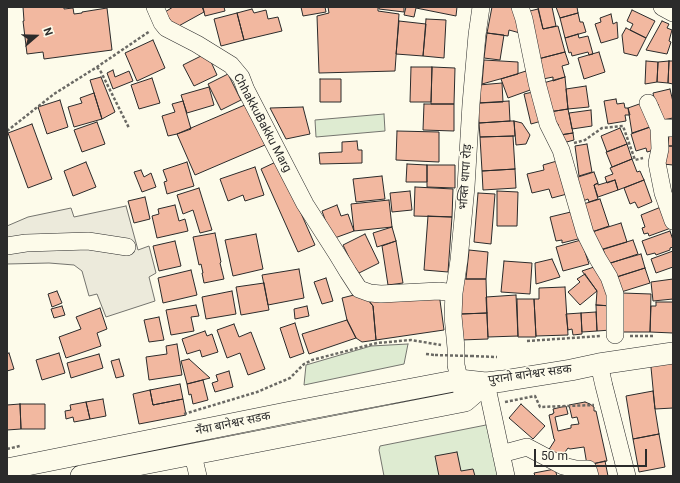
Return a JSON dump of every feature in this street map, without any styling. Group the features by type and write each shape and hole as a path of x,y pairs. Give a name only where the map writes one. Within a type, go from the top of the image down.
{"main road":[{"name":"पुरानो बानेश्वर सडक","path":"460,380 486,383 503,382 599,364 673,353"},
{"name":"नँया बानेश्वर सडक","path":"7,469 460,380"},
{"name":"नँया बानेश्वर सडक","path":"81,476 464,401 486,383"}],"street":[{"path":"155,7 162,23"},
{"name":"भक्ति थापा रोड़","path":"464,401 456,365 453,316 454,293 460,253 466,186 472,89 481,7"},
{"path":"520,7 548,124 561,150 585,232 598,259 609,277 615,294 615,335"},
{"path":"662,7 673,13"},
{"name":"ChhakkuBakku Marg","path":"162,23 166,28 197,44 231,65 241,77 246,90 304,204 359,289 364,292 381,294 438,291 454,293"},
{"path":"648,103 666,128 657,163 663,193 673,220"},
{"path":"7,246 26,243 88,240 127,247"},
{"path":"599,364 628,476"},
{"path":"486,383 506,476"},
{"path":"501,454 527,448 563,466 576,469 588,468 590,476"},
{"path":"193,454 198,476"}],"path":[{"path":"7,131 54,94 162,23"},
{"path":"97,67 101,72 129,128"},
{"path":"561,150 571,148 574,143 585,140 602,128 623,126 635,160 659,153"},
{"path":"183,414 257,392 290,378 304,364 312,360 377,343 411,340 456,348"},
{"path":"426,354 497,357"},
{"path":"7,449 23,446"}],"green space":[{"path":"384,114 385,131 316,137 315,120"},
{"path":"408,344 404,364 304,385 306,365 371,346"},
{"path":"486,425 489,428 499,476 384,476 379,450 380,446"}],"shaded area":[{"path":"126,206 138,250 149,246 156,273 149,277 155,301 106,317 97,294 89,296 82,271 74,265 49,263 7,264 7,226 28,217 71,208 74,217"}],"building":[{"path":"23,7 73,8 74,14 107,8 112,50 44,59 43,52 27,54"},
{"path":"173,7 202,7 204,12 175,28 165,12"},
{"path":"203,7 224,7 225,11 205,16"},
{"path":"301,7 325,7 326,12 303,16"},
{"path":"328,7 378,7 378,11 399,14 395,71 319,73 317,16 329,13"},
{"path":"379,7 404,7 404,12 379,9"},
{"path":"406,7 457,7 456,16 416,8 414,17 404,15"},
{"path":"492,7 510,7 522,16 520,33 509,30 508,36 487,33"},
{"path":"538,7 552,7 556,26 543,29"},
{"path":"556,7 577,7 578,13 560,18"},
{"path":"252,9 254,13 266,10 268,19 278,17 282,31 244,40 237,13"},
{"path":"538,9 543,29 558,26 565,52 538,59 526,12"},
{"path":"632,10 655,21 646,38 630,30 633,24 627,21"},
{"path":"237,13 244,40 221,46 214,19"},
{"path":"578,13 580,22 583,22 586,32 565,38 560,18"},
{"path":"611,14 613,24 617,22 618,38 601,43 595,24 601,22 600,18"},
{"path":"426,19 446,20 444,58 423,56"},
{"path":"399,21 426,24 423,56 396,54"},
{"path":"662,21 669,24 667,28 672,30 669,41 671,42 667,54 646,50"},
{"path":"626,28 646,38 637,56 624,53 622,35"},
{"path":"487,33 504,35 500,60 484,58"},
{"path":"578,34 579,38 588,36 593,54 589,55 588,52 572,56 571,52 569,53 565,38"},
{"path":"153,40 165,68 137,81 125,53"},
{"path":"565,52 569,64 562,66 565,77 553,81 553,77 543,79 538,59"},
{"path":"599,52 605,72 584,79 578,58"},
{"path":"207,53 217,75 194,86 183,65"},
{"path":"484,60 518,62 518,74 482,84"},
{"path":"646,61 658,62 657,82 645,84"},
{"path":"669,61 673,61 673,84 668,83"},
{"path":"669,61 668,83 657,82 658,62"},
{"path":"411,67 432,67 431,102 410,102"},
{"path":"432,67 455,68 454,104 431,104"},
{"path":"113,70 115,77 129,71 133,81 113,89 107,73"},
{"path":"526,71 533,89 508,98 501,79"},
{"path":"228,74 241,100 221,110 208,84"},
{"path":"101,77 115,112 102,119 90,80"},
{"path":"565,77 568,109 549,112 543,83"},
{"path":"152,78 160,103 139,109 131,85"},
{"path":"320,79 341,79 341,102 320,102"},
{"path":"502,83 503,102 480,103 479,85"},
{"path":"586,86 589,107 568,109 566,89"},
{"path":"209,87 214,105 187,113 181,95"},
{"path":"670,89 673,102 673,118 662,120 658,104 655,105 653,93"},
{"path":"537,91 545,120 531,124 524,94"},
{"path":"94,93 102,119 74,127 68,107 82,103 80,98"},
{"path":"616,99 617,104 624,103 625,108 628,108 630,115 625,115 626,121 608,124 604,101"},
{"path":"60,100 68,127 47,134 38,107"},
{"path":"183,101 191,129 168,136 162,116 175,112 172,104"},
{"path":"509,101 510,121 479,123 478,103"},
{"path":"645,102 653,126 632,133 628,108"},
{"path":"247,104 265,145 195,175 177,134"},
{"path":"424,104 454,104 454,131 423,130"},
{"path":"303,107 310,134 286,139 270,108"},
{"path":"568,109 573,133 560,135 558,124 551,125 549,112"},
{"path":"591,110 592,126 572,129 569,113"},
{"path":"514,121 515,136 480,137 479,123"},
{"path":"514,121 522,123 530,135 526,144 516,145"},
{"path":"97,122 105,144 82,152 74,130"},
{"path":"32,124 52,179 28,188 8,133"},
{"path":"653,126 658,149 647,152 646,148 636,151 631,134"},
{"path":"620,128 627,144 607,152 601,136"},
{"path":"397,131 439,132 439,162 396,160"},
{"path":"573,133 574,140 563,143 560,135"},
{"path":"669,134 673,135 673,146 668,146"},
{"path":"513,136 515,169 482,171 480,137"},
{"path":"357,141 358,150 362,150 362,163 320,164 319,153 342,152 342,142"},
{"path":"587,144 592,172 579,176 575,146"},
{"path":"627,144 632,159 612,167 606,152"},
{"path":"664,146 673,146 673,165 663,164"},
{"path":"632,159 637,172 640,171 644,180 618,190 615,180 607,183 605,177 613,174 610,168"},
{"path":"278,161 315,245 298,252 261,169"},
{"path":"557,161 567,194 552,198 549,189 532,193 527,174 544,170 543,165"},
{"path":"86,162 96,187 73,196 64,171"},
{"path":"187,162 194,186 167,194 164,182 167,181 163,170"},
{"path":"407,164 427,165 427,182 406,182"},
{"path":"427,165 455,165 455,188 427,187"},
{"path":"255,167 264,195 245,201 243,195 228,201 220,179"},
{"path":"515,169 516,188 483,190 482,171"},
{"path":"141,170 144,177 151,173 156,187 142,192 134,172"},
{"path":"594,172 598,183 594,185 598,199 589,202 588,199 583,201 575,178"},
{"path":"382,176 385,199 356,202 353,179"},
{"path":"615,180 618,190 598,197 594,185"},
{"path":"644,180 652,202 638,208 635,202 630,204 624,188"},
{"path":"415,187 453,189 452,217 414,216"},
{"path":"199,188 212,230 200,233 193,210 183,214 177,195"},
{"path":"410,191 412,210 392,212 390,193"},
{"path":"497,191 518,192 517,226 497,226"},
{"path":"478,193 495,194 491,244 474,242"},
{"path":"145,197 150,219 134,223 128,201"},
{"path":"600,199 609,226 589,233 580,205"},
{"path":"389,200 392,227 354,231 351,204"},
{"path":"175,205 179,221 185,219 188,231 157,238 152,216 159,214 158,209"},
{"path":"337,205 341,216 348,214 354,231 332,239 322,211"},
{"path":"661,207 671,228 649,236 648,233 644,234 642,228 645,227 641,215"},
{"path":"575,211 582,238 562,243 562,240 556,241 550,217"},
{"path":"428,216 452,217 448,272 424,270"},
{"path":"621,223 627,242 598,251 592,232"},
{"path":"392,227 396,241 377,247 373,233"},
{"path":"670,231 673,240 673,247 670,248 670,250 656,255 655,253 647,255 642,241"},
{"path":"215,233 224,279 204,283 201,264 199,265 193,237"},
{"path":"256,234 263,269 233,276 225,240"},
{"path":"365,234 379,263 357,274 343,245"},
{"path":"581,240 589,264 563,271 556,247"},
{"path":"633,240 638,254 608,264 603,249"},
{"path":"175,241 181,266 159,271 153,246"},
{"path":"396,241 403,283 388,285 382,246"},
{"path":"469,250 488,252 486,279 466,279"},
{"path":"673,251 673,267 656,273 651,259"},
{"path":"641,254 645,268 614,278 610,263"},
{"path":"552,259 560,277 536,284 535,263"},
{"path":"504,261 532,263 530,294 501,292"},
{"path":"597,266 612,306 596,305 597,291 582,271"},
{"path":"645,268 650,283 618,293 613,278"},
{"path":"299,269 304,298 268,305 262,275"},
{"path":"191,270 197,295 163,303 158,278"},
{"path":"585,274 597,291 580,305 568,292 580,282 577,279"},
{"path":"326,278 333,301 322,304 314,282"},
{"path":"460,279 486,279 487,313 461,314"},
{"path":"673,279 673,299 653,301 651,282"},
{"path":"264,283 269,310 241,315 236,287"},
{"path":"565,287 568,335 536,336 534,299 539,299 539,288"},
{"path":"57,291 62,303 52,307 48,294"},
{"path":"232,291 236,314 206,319 202,297"},
{"path":"362,293 373,306 376,340 362,342 356,338 347,320 342,298"},
{"path":"439,293 444,330 376,340 373,306 369,301"},
{"path":"622,293 651,294 650,332 622,332"},
{"path":"516,295 518,336 488,337 486,297"},
{"path":"517,299 534,299 536,337 518,337"},
{"path":"656,302 673,302 673,333 650,332 651,306 656,306"},
{"path":"196,305 199,316 191,317 194,331 171,335 166,310"},
{"path":"596,305 612,306 611,330 597,331"},
{"path":"62,306 65,315 54,318 51,309"},
{"path":"307,306 309,316 295,319 294,309"},
{"path":"100,308 107,329 97,333 101,346 66,358 59,337 81,329 76,317"},
{"path":"596,312 597,331 582,332 581,313"},
{"path":"487,313 488,339 461,340 461,314"},
{"path":"581,313 582,334 573,335 572,329 568,330 566,314"},
{"path":"159,317 164,340 149,342 144,320"},
{"path":"347,320 356,338 309,354 302,334"},
{"path":"295,323 304,353 290,358 280,328"},
{"path":"234,324 239,337 251,332 265,369 248,375 240,353 227,358 217,330"},
{"path":"205,331 207,336 212,334 218,352 202,357 200,350 187,354 182,339"},
{"path":"177,344 182,375 149,380 146,357 167,354 166,346"},
{"path":"9,353 14,369 7,371 7,354"},
{"path":"59,353 65,373 42,380 36,360"},
{"path":"99,354 103,368 71,378 67,363"},
{"path":"673,356 673,408 655,409 650,357"},
{"path":"119,359 124,376 116,378 111,361"},
{"path":"189,359 210,378 187,384 181,361"},
{"path":"229,371 233,387 215,392 212,383 218,381 216,375"},
{"path":"203,380 208,400 193,404 191,394 189,395 187,384"},
{"path":"180,384 183,399 153,405 150,390"},
{"path":"150,390 153,405 183,399 186,415 139,424 133,394"},
{"path":"653,391 659,434 633,439 626,396"},
{"path":"103,399 106,416 90,419 86,402"},
{"path":"86,402 90,419 74,422 73,417 66,419 65,411 71,410 70,405"},
{"path":"585,402 594,407 594,411 596,411 607,461 587,465 584,447 568,448 560,459 548,451 555,440 549,415 554,413 553,409 566,406 568,414 555,417 558,431 571,428 571,425 579,424 577,417 572,418 569,405"},
{"path":"20,404 21,429 7,430 7,405"},
{"path":"20,404 45,404 45,429 21,429"},
{"path":"521,404 545,426 533,439 509,418"},
{"path":"659,434 665,467 639,472 633,439"},
{"path":"457,452 461,471 473,469 475,476 439,476 435,456"},
{"path":"605,461 608,476 590,476 588,465"},
{"path":"555,469 557,476 535,476 534,473"}]}
